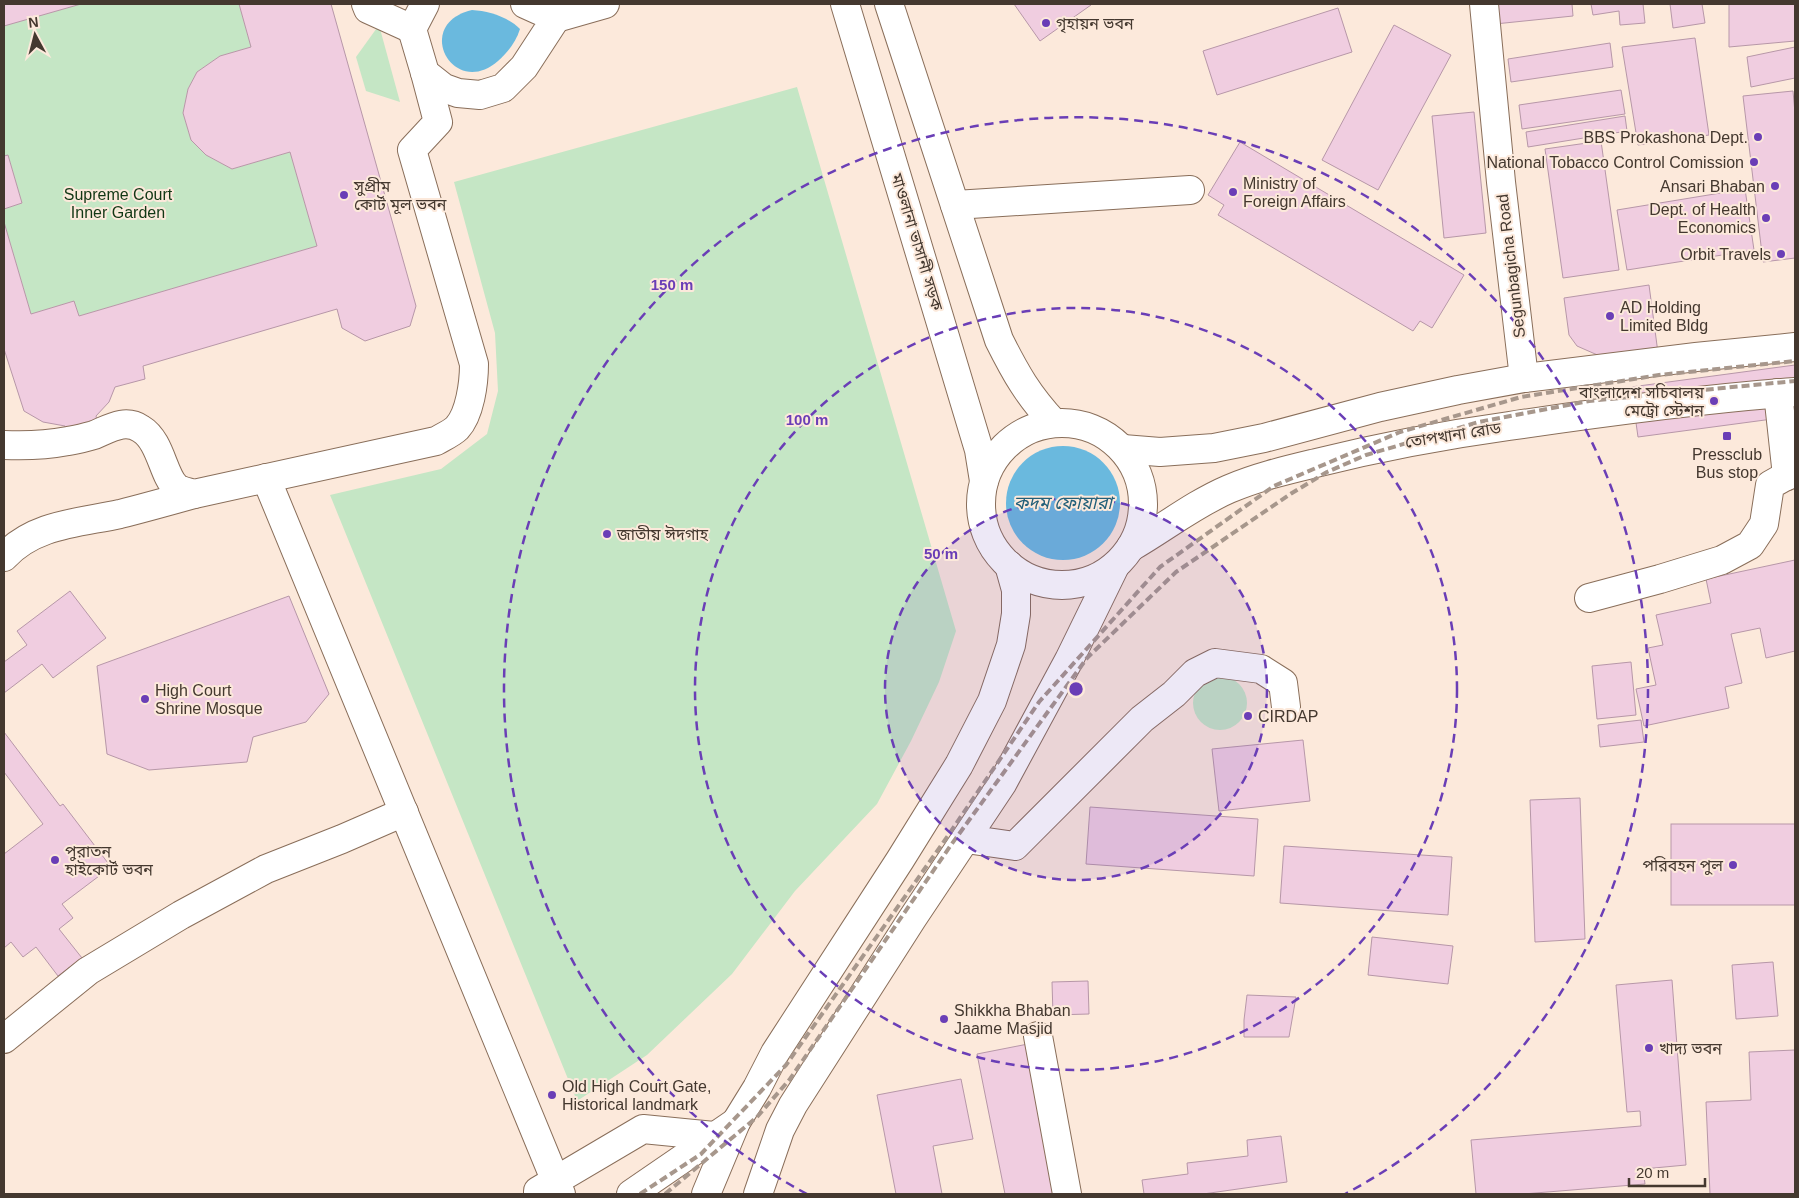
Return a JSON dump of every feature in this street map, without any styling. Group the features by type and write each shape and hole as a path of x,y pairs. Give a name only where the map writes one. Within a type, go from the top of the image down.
{"main road":[{"path":"366,4 368,9 412,29"},
{"path":"4,557 14,546 32,535 54,526 120,514 194,494 436,440 457,428 467,409 474,385 474,364 412,150 438,122 412,29 425,4"},
{"path":"525,4 556,18 605,4"},
{"name":"মাওলানা ভাসানী সড়ক","path":"845,4 979,450 984,481"},
{"path":"889,4 1000,340 1018,378 1034,402 1054,423"},
{"name":"Segunbagicha Road","path":"1484,4 1501,182 1524,378"},
{"path":"425,73 444,88 458,93 480,95 503,88 524,68 556,18"},
{"path":"955,205 1190,190"},
{"path":"1123,449 1160,452 1214,448 1264,438 1390,405 1524,378 1795,347"},
{"path":"1696,357 1701,400"},
{"path":"1589,598 1660,580 1722,560 1750,545 1764,524 1770,485 1791,473 1787,392"},
{"name":"তোপখানা রোড","path":"1123,556 1191,508 1229,489 1270,474 1370,449 1443,435 1701,400 1787,392"},
{"path":"758,1194 780,1130 793,1105 1002,784 1123,556 1139,531 1143,514 1144,496 1141,480 1123,449 1106,435 1086,425 1064,422 1022,432 1005,445 992,462 984,481 981,496 981,512 984,527 990,541 998,554 1009,565 1025,576 1043,582 1062,585 1081,582 1099,576 1123,556"},
{"path":"4,444 24,446 69,441 95,434 110,426 126,424 141,429 160,453 169,476 176,487 194,494"},
{"path":"266,478 404,812 552,1190 643,1129 725,1129"},
{"path":"631,1194 725,1129 757,1088 775,1052 905,852 958,765 992,701 1011,645 1016,614 1016,590 1009,565"},
{"path":"966,839 1015,846 1142,719 1174,694 1195,673 1215,663 1261,669 1283,683 1286,707"},
{"path":"4,1039 88,970 182,915 266,869 404,812"},
{"path":"1038,1036 1067,1194"},
{"path":"706,1194 725,1129"}],"green space":[{"name":"Supreme Court Inner Garden","path":"81,4 239,4 251,47 220,56 197,72 188,89 183,113 191,140 206,155 232,169 290,152 317,246 79,316 74,301 31,314 4,222 4,209 22,203 8,155 4,156 4,26"},
{"path":"379,25 400,102 366,91 356,57"},
{"path":"797,87 956,631 939,682 911,741 877,804 795,891 732,974 647,1055 577,1101 330,495 441,469 487,434 498,391 495,333 454,182"},
{"path":"1215,676 1225,676 1235,680 1243,688 1247,703 1243,718 1235,726 1225,730 1215,730 1205,726 1197,718 1193,708 1193,698 1197,688 1205,680"}],"water":[{"path":"472,10 498,15 520,29 505,54 482,71 467,71 454,66 446,55 442,43 444,29 454,18"},
{"name":"কদম ফোয়ারা","path":"1063,446 1085,450 1103,463 1116,481 1120,503 1116,525 1103,543 1085,556 1063,560 1041,556 1023,543 1010,525 1006,503 1010,481 1023,463 1041,450"}],"building":[{"path":"4,4 81,4 4,26"},
{"name":"সুপ্রীম কোর্ট মূল ভবন","path":"239,4 331,4 416,306 410,326 365,341 342,328 337,309 143,366 145,379 115,387 109,402 96,416 97,421 66,431 65,426 43,422 24,411 4,349 4,222 31,314 74,301 79,316 317,246 290,152 232,169 206,155 191,140 183,113 188,89 197,72 220,56 251,47"},
{"name":"গৃহায়ন ভবন","path":"1014,4 1090,4 1091,5 1040,41"},
{"path":"1493,4 1572,4 1573,16 1495,24"},
{"path":"1591,4 1643,4 1645,23 1620,25 1619,11 1593,15"},
{"path":"1670,4 1702,4 1705,23 1673,28"},
{"path":"1729,4 1795,4 1795,41 1729,47"},
{"path":"1338,8 1352,52 1217,95 1203,51"},
{"path":"1394,25 1451,55 1378,190 1322,160"},
{"path":"1695,38 1709,135 1638,145 1622,47"},
{"path":"1610,43 1613,67 1511,82 1508,59"},
{"path":"1795,47 1795,78 1751,87 1747,57"},
{"path":"1621,90 1625,114 1522,129 1519,105"},
{"name":"Ansari Bhaban","path":"1793,91 1795,113 1795,258 1763,262 1743,96"},
{"path":"1474,112 1486,233 1444,238 1432,116"},
{"path":"1625,116 1627,131 1528,147 1526,132"},
{"path":"1601,141 1619,270 1563,278 1545,149"},
{"path":"1240,142 1464,275 1432,328 1420,321 1413,331 1218,215 1224,205 1208,195"},
{"path":"8,155 22,203 4,209 4,156"},
{"path":"1745,189 1754,250 1627,270 1617,210"},
{"name":"AD Holding Limited Bldg","path":"1649,285 1658,353 1602,357 1577,346 1569,335 1564,298"},
{"name":"বাংলাদেশ সচিবালয় মেট্রো স্টেশন","path":"1795,365 1795,416 1638,437 1631,387"},
{"path":"1795,560 1795,651 1766,658 1760,628 1731,634 1742,683 1725,687 1729,708 1644,726 1636,689 1656,685 1648,648 1663,645 1656,615 1711,603 1706,579"},
{"path":"70,591 106,638 53,678 42,664 4,693 4,662 27,645 17,631"},
{"path":"289,596 329,694 306,722 253,737 247,762 149,770 107,754 97,666"},
{"path":"1631,662 1636,715 1597,719 1592,666"},
{"path":"1641,720 1644,742 1600,747 1598,725"},
{"name":"পুরাতন হাইকোর্ট ভবন","path":"4,732 60,806 63,804 111,867 62,904 73,918 59,929 82,958 58,976 36,947 23,957 11,942 4,948 4,854 43,824 4,772"},
{"path":"1303,740 1310,801 1219,811 1212,749"},
{"path":"1580,798 1585,939 1535,942 1530,800"},
{"path":"1090,807 1258,819 1254,876 1086,864"},
{"name":"পরিবহন পুল","path":"1671,824 1795,824 1795,905 1671,905"},
{"path":"1284,846 1452,857 1448,915 1280,903"},
{"path":"1372,937 1453,946 1448,984 1368,975"},
{"path":"1773,962 1778,1016 1736,1019 1732,965"},
{"name":"খাদ্য ভবন","path":"1672,980 1686,1165 1643,1169 1645,1184 1523,1194 1476,1194 1471,1140 1641,1126 1640,1111 1627,1112 1616,985"},
{"path":"1088,981 1089,1014 1053,1015 1052,982"},
{"path":"1247,995 1296,997 1289,1037 1244,1037"},
{"path":"1028,1044 1058,1194 1005,1194 977,1054"},
{"path":"1795,1050 1795,1194 1710,1194 1706,1102 1751,1100 1749,1052"},
{"path":"961,1079 973,1139 933,1146 942,1194 896,1194 877,1095"},
{"path":"1281,1136 1287,1182 1203,1194 1144,1194 1142,1180 1188,1174 1187,1163 1248,1156 1247,1140"}],"railway":[{"path":"640,1194 701,1154 786,1065 945,840 1039,702 1160,567 1274,486 1400,432 1521,397 1659,375 1795,361"},
{"path":"665,1194 757,1117 790,1079 951,845 1087,658 1176,572 1292,493 1327,472 1366,455 1479,422 1589,401 1795,381"}],"place":[{"name":"গৃহায়ন ভবন","path":"1046,23"},
{"name":"BBS Prokashona Dept.","path":"1758,137"},
{"name":"National Tobacco Control Comission","path":"1754,162"},
{"name":"Ansari Bhaban","path":"1775,186"},
{"name":"Ministry of Foreign Affairs","path":"1233,192"},
{"name":"সুপ্রীম কোর্ট মূল ভবন","path":"344,195"},
{"name":"Dept. of Health Economics","path":"1766,218"},
{"name":"Orbit Travels","path":"1781,254"},
{"name":"AD Holding Limited Bldg","path":"1610,316"},
{"name":"বাংলাদেশ সচিবালয় মেট্রো স্টেশন","path":"1714,401"},
{"name":"Pressclub Bus stop","path":"1727,436"},
{"name":"জাতীয় ঈদগাহ","path":"607,534"},
{"name":"High Court Shrine Mosque","path":"145,699"},
{"name":"CIRDAP","path":"1248,716"},
{"name":"পুরাতন হাইকোর্ট ভবন","path":"55,860"},
{"name":"পরিবহন পুল","path":"1733,865"},
{"name":"Shikkha Bhaban Jaame Masjid","path":"944,1019"},
{"name":"খাদ্য ভবন","path":"1649,1048"},
{"name":"Old High Court Gate, Historical landmark","path":"552,1095"}]}
